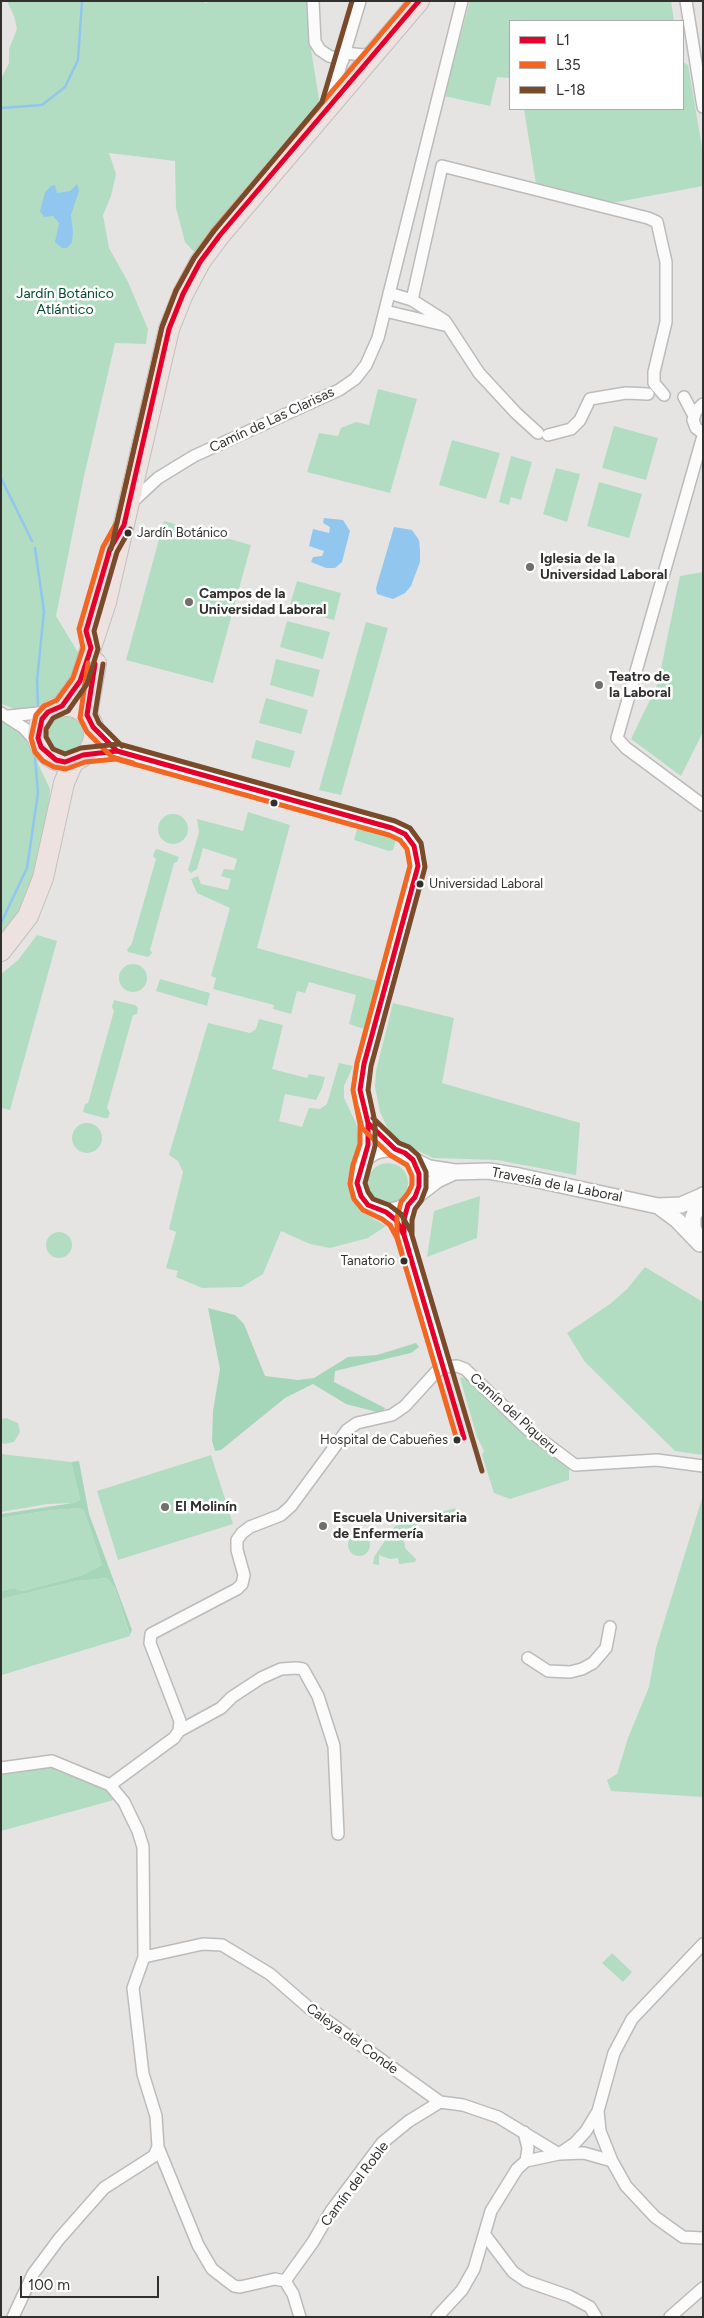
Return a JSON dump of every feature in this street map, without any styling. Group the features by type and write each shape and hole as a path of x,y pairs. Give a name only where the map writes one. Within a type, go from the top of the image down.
{"highway":[{"path":"57,812 56,782 38,738 38,727 80,681 106,602 169,329 183,294 200,262 220,235 419,1"},
{"path":"1,951 14,937 31,909 43,878 64,783 79,758 92,742 90,721 106,602"},
{"path":"55,709 76,708 90,721"},
{"path":"44,751 65,762 79,758"}],"street":[{"path":"313,1 314,42 320,50 329,56 375,53"},
{"path":"329,106 360,1"},
{"name":"Camín de Las Clarisas","path":"129,504 158,478 194,456 339,390 355,379 371,354 378,338 462,1"},
{"path":"686,1 703,107"},
{"path":"412,300 442,166 648,218 657,222 666,262 666,322 654,372 654,383 664,395"},
{"path":"389,293 412,300 446,321 479,373 516,413 543,434 571,428 580,420 590,399 626,393 648,394"},
{"path":"411,317 418,314 419,307 412,300"},
{"path":"385,311 450,327"},
{"path":"703,397 684,397 694,416 693,420 696,428 703,434 617,738 626,748 703,805"},
{"path":"694,416 703,404"},
{"path":"5,715 55,709"},
{"path":"5,715 24,728 44,751"},
{"path":"90,721 117,751"},
{"path":"79,758 117,751 392,828 405,834 414,846 418,866 364,1064 360,1090 368,1123 368,1145 360,1167 357,1183 361,1196 374,1208 386,1212 396,1220 404,1235 443,1367 405,1406 392,1415 357,1423 347,1430 291,1506 281,1515 250,1527 242,1533 237,1540 237,1550 244,1575 242,1584 237,1589 151,1634 150,1643 180,1721 179,1731"},
{"path":"368,1123 396,1149 405,1153 413,1160 420,1174 420,1186 404,1218 404,1235"},
{"path":"360,1167 376,1151 396,1149"},
{"name":"Travesía de la Laboral","path":"413,1160 429,1168 455,1172 488,1171 519,1176 658,1206 681,1205 702,1195"},
{"name":"Travesía de la Laboral","path":"412,1201 437,1180 455,1172"},
{"path":"702,1195 696,1207 693,1227 702,1246"},
{"path":"386,1212 398,1211 412,1201"},
{"name":"Travesía de la Laboral","path":"658,1206 678,1220 702,1246"},
{"name":"Camín del Piqueru","path":"443,1367 457,1366 465,1369 527,1429 575,1465 657,1460 703,1466"},
{"path":"528,1658 548,1671 570,1672 582,1669 593,1663 606,1648 610,1627"},
{"path":"110,1785 174,1738 179,1731 222,1708 232,1697 261,1678 282,1669 296,1668 303,1670 318,1696 334,1746 338,1834"},
{"path":"1,1768 52,1761 110,1785 124,1802 138,1831 143,1847 144,1957 133,1988 143,2074 156,2116 158,2147 198,2245 212,2269 234,2286 240,2287 275,2279 285,2281 300,2317"},
{"name":"Caleya del Conde","path":"144,1957 204,1944 222,1945 270,1974 308,2007 440,2102 463,2105 498,2116 559,2154"},
{"path":"559,2154 575,2143 586,2131 598,2111 614,2053 632,2019 703,1944"},
{"name":"Camín del Roble","path":"285,2281 313,2242 331,2211 382,2143 409,2121 440,2102"},
{"path":"598,2111 600,2131 612,2161 626,2186 655,2216 683,2237 703,2238"},
{"path":"524,2132 528,2148 526,2161"},
{"path":"13,2317 33,2274 59,2239 104,2188 154,2156 158,2147"},
{"path":"437,2317 462,2290 474,2269 492,2211 517,2169 526,2161 559,2154 584,2153 612,2161"},
{"path":"485,2234 513,2272 526,2282 570,2296 590,2307 596,2317"},
{"path":"670,2317 703,2288"}],"green space":[{"name":"Jardín Botánico Atlántico","path":"7,1 201,1 206,3 209,1 309,1 308,31 320,105 196,254 185,242 176,208 175,161 109,153 116,174 111,196 103,215 109,248 128,282 148,329 146,344 115,343 84,476 56,616 79,654 76,666 64,691 53,700 21,711 1,704 1,79 9,63 9,49 17,29 14,16"},
{"path":"470,1 671,1 674,20 509,20 509,78 497,77 490,106 444,96"},
{"path":"684,63 688,65 703,153 703,186 612,203 536,184 524,110 684,110"},
{"path":"378,389 417,399 390,493 307,472 319,433 338,436 341,428 356,422 369,425"},
{"path":"614,426 658,438 646,480 602,468"},
{"path":"452,440 500,453 486,499 439,485"},
{"path":"511,456 532,462 521,500 511,497 509,505 499,502"},
{"path":"556,468 580,474 567,522 543,514"},
{"path":"599,482 642,494 629,538 587,526"},
{"name":"Campos de la Universidad Laboral","path":"164,521 251,545 213,683 126,660"},
{"path":"703,572 703,732 681,776 631,739 658,683 680,576"},
{"path":"297,581 341,593 334,620 289,608"},
{"path":"287,621 330,632 323,659 280,647"},
{"path":"366,622 388,628 341,795 319,790"},
{"path":"276,659 320,670 313,697 270,685"},
{"path":"266,698 308,710 301,734 259,723"},
{"path":"60,706 70,706 80,710 88,718 92,733 88,748 80,756 70,760 60,760 50,756 42,748 38,738 38,728 42,718 50,710"},
{"path":"1,721 15,728 27,740 50,789 48,819 41,859 24,904 1,940"},
{"path":"256,740 295,751 290,768 251,758"},
{"path":"248,812 290,825 257,948 377,981 364,1029 349,1024 356,995 309,982 305,993 297,991 291,1014 273,1009 274,1005 213,989 216,978 211,976 230,908 197,893 191,879 198,876 201,884 228,890 231,879 221,876 224,869 234,870 237,859 203,848 197,869 191,873 188,870 199,832 197,819 243,831"},
{"path":"173,814 183,819 188,829 183,839 173,844 163,839 158,829 163,819"},
{"path":"360,828 396,840 393,850 389,851 354,840 357,829"},
{"path":"157,849 179,857 177,862 174,863 150,950 152,953 148,957 128,952 127,950 132,943 156,859 153,856"},
{"path":"37,935 57,941 10,1110 1,1108 1,974 18,960"},
{"path":"133,964 143,968 147,978 143,988 133,992 123,988 119,978 123,968"},
{"path":"160,979 210,993 207,1006 156,991"},
{"path":"114,1000 135,1005 138,1008 137,1014 133,1015 107,1108 110,1113 108,1118 104,1118 83,1112 85,1104 88,1103 114,1011 112,1007"},
{"path":"393,1003 454,1018 442,1083 580,1123 576,1175 497,1160 433,1158 394,1137 380,1112 375,1087 376,1071"},
{"path":"259,1019 283,1025 272,1069 307,1078 309,1074 325,1077 316,1100 285,1094 279,1121 302,1127 309,1108 320,1109 327,1104 339,1063 353,1066 344,1086 344,1098 356,1123 360,1143 348,1177 351,1197 362,1212 386,1226 368,1238 330,1248 310,1244 281,1231 263,1274 242,1287 202,1288 176,1277 178,1271 166,1268 176,1232 169,1229 183,1172 178,1161 169,1155 208,1023 250,1033 256,1029"},
{"path":"87,1123 98,1127 102,1138 98,1149 87,1153 76,1149 72,1138 76,1127"},
{"path":"392,1163 399,1166 405,1172 408,1183 407,1191 399,1200 392,1203 384,1203 377,1200 369,1191 368,1179 371,1172 380,1164"},
{"path":"480,1196 477,1238 427,1257 434,1211"},
{"path":"59,1232 68,1236 72,1245 68,1254 59,1258 50,1254 46,1245 50,1236"},
{"path":"645,1267 703,1302 703,1455 675,1451 585,1362 567,1333 610,1304 627,1289"},
{"path":"208,1308 235,1315 244,1324 265,1376 298,1380 314,1378 348,1357 377,1355 416,1343 419,1347 411,1353 335,1371 334,1382 385,1408 381,1413 346,1404 313,1384 285,1398 221,1450 215,1451 212,1441 213,1411 220,1369"},
{"path":"465,1377 569,1468 569,1480 510,1499 494,1493 482,1455 484,1451 477,1437 460,1378"},
{"path":"6,1418 18,1423 20,1432 14,1442 5,1444 1,1443 1,1419"},
{"path":"1,1454 71,1462 80,1500 73,1503 47,1504 1,1512"},
{"name":"El Molinín","path":"211,1455 233,1524 118,1560 97,1491"},
{"path":"79,1461 89,1514 132,1630 130,1635 115,1588 107,1578 77,1581 1,1599 1,1591 14,1588 22,1591 83,1575 102,1565 84,1510 79,1508 45,1511 1,1518 1,1514 73,1503 80,1500 71,1462"},
{"path":"703,1495 703,1797 611,1791 607,1780 617,1774 628,1738 649,1687 656,1648"},
{"path":"79,1508 84,1510 102,1565 83,1575 22,1591 14,1588 1,1591 1,1518"},
{"path":"455,1508 457,1512 413,1526 407,1531 404,1539 405,1548 416,1559 415,1562 399,1564 398,1558 390,1559 379,1555 379,1565 373,1564 374,1557 395,1526"},
{"path":"359,1534 367,1537 370,1545 367,1553 359,1556 351,1553 348,1545 351,1537"},
{"path":"107,1578 115,1588 130,1636 2,1675 1,1599 77,1581"},
{"path":"66,1765 121,1798 1,1831 1,1768"},
{"path":"612,1953 632,1972 623,1982 602,1963"}],"water":[{"path":"77,184 79,191 71,215 72,242 67,248 62,248 55,242 59,223 53,216 44,217 40,211 45,192 51,186 55,185 57,193 70,191"},
{"path":"324,518 343,520 350,531 342,562 335,568 326,568 311,562 313,557 322,556 324,551 309,546 313,529 329,533 330,527 323,523"},
{"path":"394,527 412,530 419,540 420,562 411,586 405,593 393,599 377,594 376,588"}],"waterway":[{"path":"1,108 42,105 65,87 78,60 82,1"},
{"path":"1,478 32,541"},
{"path":"35,548 44,611 37,681 38,706"},
{"path":"1,923 27,868 38,793 34,746"}],"transit line":[{"name":"L-18","path":"111,549 162,327 176,291 194,258 214,231 322,102 352,1"},
{"name":"L35","path":"409,1 214,230 194,258 176,290 162,327 117,522 103,547 79,629 83,648 73,678 57,700 44,706 36,715 31,738 35,752 43,761 54,767 66,769 85,762 116,759 389,835 400,840 407,849 410,866 357,1063 353,1090 360,1124 360,1144 353,1165 350,1184 354,1199 363,1210 390,1225 397,1238 457,1440"},
{"name":"L1","path":"419,1 220,235 200,262 183,294 169,329 124,525 110,549 86,631 91,648 80,681 62,706 48,712 42,719 38,738 41,747 56,760 65,762 83,755 117,751 392,828 405,834 414,846 418,866 364,1064 360,1090 368,1123 368,1145 357,1183 361,1196 368,1205 386,1212 396,1220 404,1235 464,1438"},
{"name":"L-18","path":"130,529 117,552 94,631 98,649 87,684 68,711 53,718 46,729 46,737 53,749 65,754 81,748 119,744 395,821 410,828 421,843 425,867 371,1066 368,1090 375,1122 375,1146 365,1183 373,1199 389,1205 401,1214 411,1232 482,1471"},
{"name":"L35","path":"88,663 80,718 87,732 112,757 133,763"},
{"name":"L1","path":"95,664 87,715 93,727 117,751 135,756"},
{"name":"L-18","path":"103,664 95,714 99,723 122,746"},
{"name":"L1","path":"364,1106 368,1123 395,1149 405,1153 413,1160 419,1174 419,1186 415,1197 408,1205 404,1219 404,1235 409,1251"},
{"name":"L35","path":"357,1108 362,1128 390,1155 407,1165 412,1176 412,1185 401,1202 397,1218 397,1236 402,1253"},
{"name":"L-18","path":"373,1118 399,1143 409,1147 418,1155 426,1172 426,1188 421,1201 415,1209 412,1220 412,1235"}],"place":[{"name":"Jardín Botánico","path":"128,533"},
{"name":"Iglesia de la Universidad Laboral","path":"530,567"},
{"name":"Campos de la Universidad Laboral","path":"189,602"},
{"name":"Teatro de la Laboral","path":"599,685"},
{"name":"Universidad Laboral","path":"420,884"},
{"name":"Tanatorio","path":"404,1261"},
{"name":"Hospital de Cabueñes","path":"457,1440"},
{"name":"El Molinín","path":"165,1507"},
{"name":"Escuela Universitaria de Enfermería","path":"323,1526"}]}
